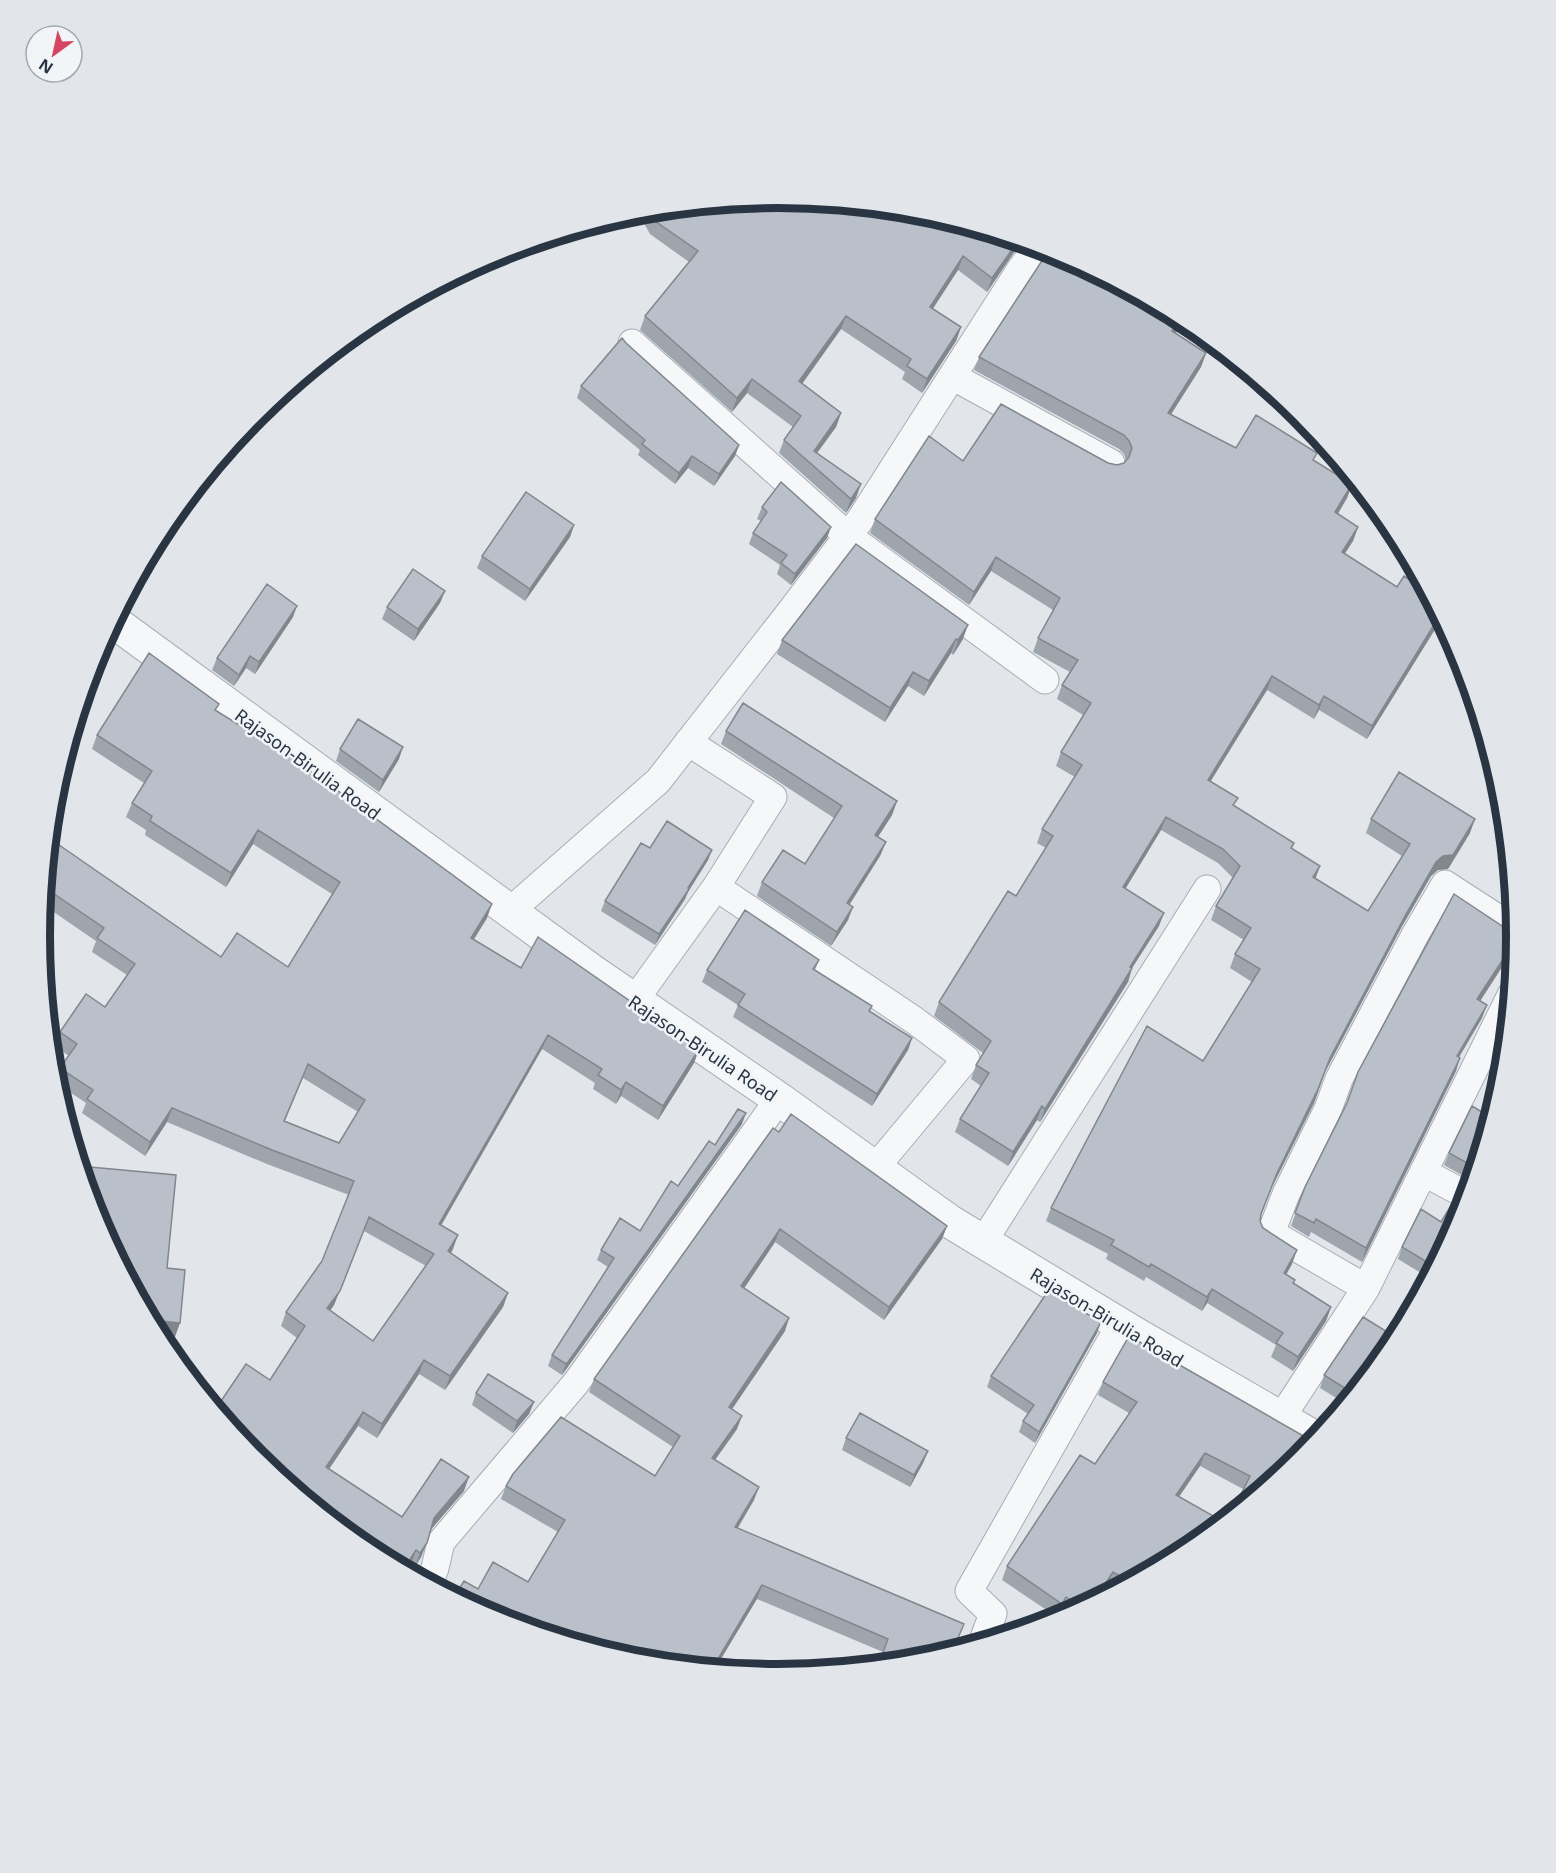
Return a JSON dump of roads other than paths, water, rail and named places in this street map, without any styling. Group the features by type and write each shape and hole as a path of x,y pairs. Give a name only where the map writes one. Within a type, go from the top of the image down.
{"street":[{"path":"510,911 658,781 860,520 1032,254"},
{"path":"632,343 848,536 1045,680"},
{"path":"952,376 1111,463"},
{"name":"Rajason-Birulia Road","path":"120,626 634,1001 779,1099 949,1221 1120,1325 1309,1435"},
{"path":"634,1001 716,887 772,796 688,742"},
{"path":"1366,1288 1270,1233 1286,1194 1328,1109 1339,1079 1415,934 1445,884 1506,923"},
{"path":"716,887 914,1020 966,1059 876,1168"},
{"path":"983,1242 1207,889"},
{"path":"1281,1418 1366,1288 1502,1013"},
{"path":"432,1577 441,1542 576,1383 779,1099"},
{"path":"1424,1172 1460,1192"},
{"path":"985,1634 993,1614 969,1591 1120,1325"}]}
